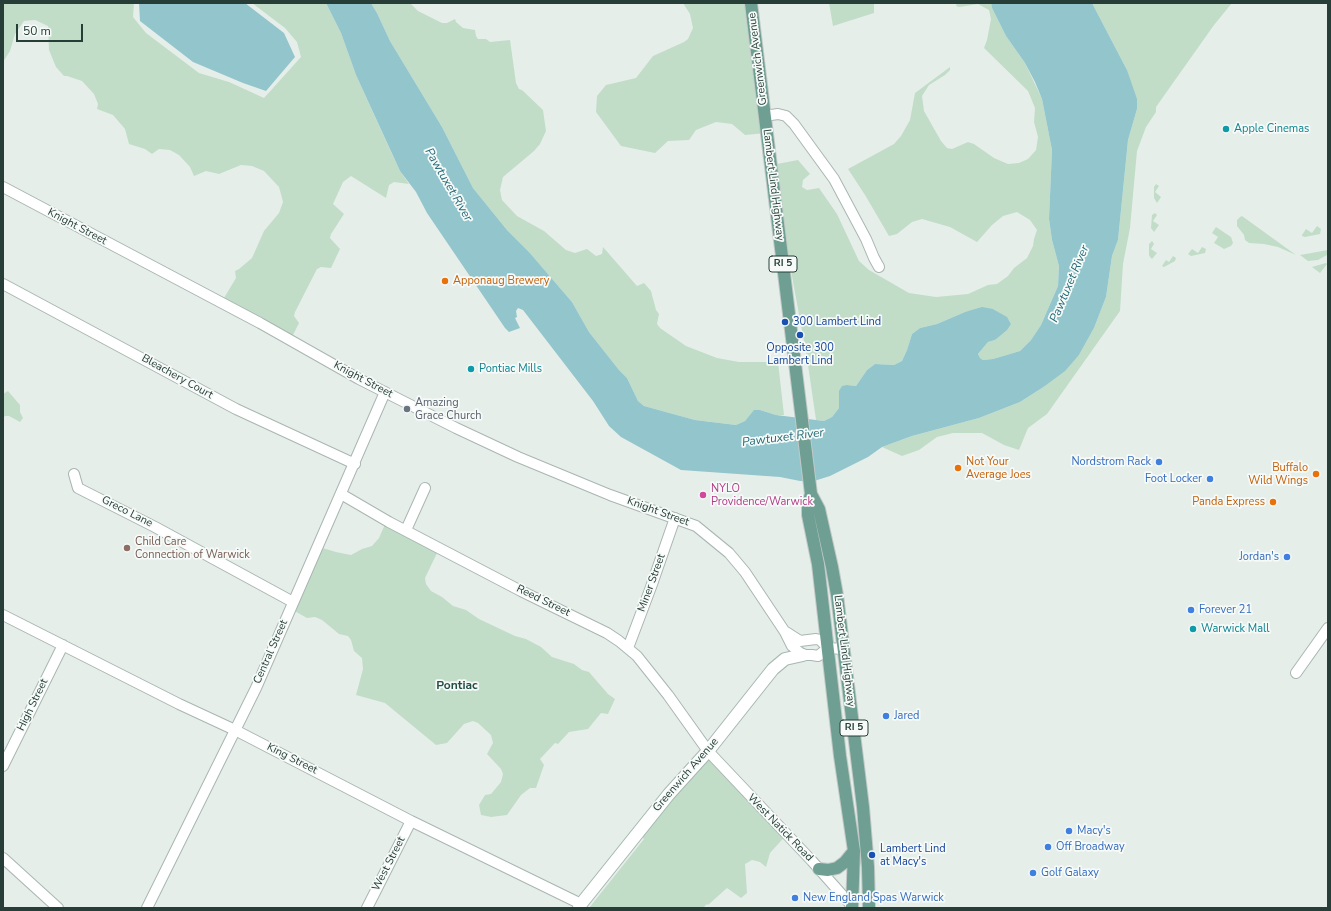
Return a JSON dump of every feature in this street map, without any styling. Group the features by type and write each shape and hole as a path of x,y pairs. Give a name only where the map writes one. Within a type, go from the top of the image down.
{"main road":[{"name":"Greenwich Avenue","path":"751,3 764,116"},
{"name":"Lambert Lind Highway","path":"764,116 811,494 819,509 832,567 843,649 863,807 868,867 869,908"},
{"name":"Lambert Lind Highway","path":"811,494 808,504 808,515 818,564 840,756 854,851 854,907"},
{"path":"819,868 828,870 837,868 845,862 854,851"}],"street":[{"path":"764,116 778,114 786,116 794,124 834,179 879,267"},
{"name":"Knight Street","path":"3,187 260,323 359,379 456,428 518,457 610,495 696,526 729,553 750,578 785,632 792,646 804,655"},
{"name":"Bleachery Court","path":"3,284 236,409 355,464"},
{"name":"Central Street","path":"147,908 256,688 317,546 355,464 385,392"},
{"name":"Greco Lane","path":"74,474 78,488 155,527 293,602"},
{"path":"406,530 425,488"},
{"name":"Reed Street","path":"341,494 520,591 607,632 638,656 708,751"},
{"name":"Miner Street","path":"628,648 675,518"},
{"name":"King Street","path":"3,614 179,704 235,730 580,906"},
{"path":"1296,673 1328,628"},
{"path":"785,632 800,641 816,639 820,640 828,648 843,649"},
{"name":"High Street","path":"3,766 63,645"},
{"path":"804,655 818,656 828,648"},
{"name":"Greenwich Avenue","path":"580,906 669,794 708,751 773,669 785,660 804,655"},
{"name":"West Natick Road","path":"708,751 854,907"},
{"name":"West Street","path":"367,908 412,821"},
{"path":"3,858 58,908"}],"green space":[{"path":"3,3 134,3 133,17 146,33 199,73 229,82 264,98 301,57 297,42 285,28 252,3 326,3 341,33 356,75 391,152 400,171 409,184 394,182 389,185 386,198 351,176 343,182 333,204 344,214 330,238 340,249 331,268 321,267 317,269 295,312 294,316 299,323 290,341 221,303 236,278 235,271 252,258 264,231 279,213 283,202 279,187 264,171 252,166 241,165 219,174 206,171 194,176 190,167 179,155 170,150 159,149 152,154 145,149 129,144 125,129 113,115 97,109 98,104 94,94 82,81 64,76 56,67 49,50 48,26 35,20 24,21 15,34 10,51 3,62"},
{"path":"371,3 410,3 418,11 442,23 447,23 455,19 456,22 463,28 475,30 478,39 486,39 490,42 510,40 516,83 519,89 522,90 543,110 546,131 540,144 534,151 503,177 500,190 502,200 517,216 544,231 566,250 575,253 587,249 596,256 602,254 603,247 637,286 644,283 651,291 656,310 659,314 657,324 660,328 686,346 717,358 739,362 778,362 784,415 776,415 755,410 745,421 736,425 695,420 644,406 638,401 627,378 589,332 572,302 529,252 507,230 473,188 442,127 390,41"},
{"path":"683,3 752,3 766,133 745,135 732,124 716,122 696,130 689,140 668,141 655,153 621,146 596,112 597,96 606,85 636,78 653,56 688,39 693,28 690,14"},
{"path":"829,3 874,3 874,13 833,26"},
{"path":"957,3 991,3 1006,36 1025,63 1042,99 1052,150 1049,219 1052,240 1059,266 1058,286 1041,325 1031,340 1020,351 993,359 983,360 980,358 978,354 988,342 995,340 1011,324 1006,317 993,309 965,312 937,324 920,328 912,334 902,361 894,365 875,364 867,370 856,386 847,385 839,392 839,408 832,417 824,421 816,420 807,358 774,178 777,164 798,160 810,174 803,180 802,187 807,190 819,188 837,214 859,261 869,270 909,293 936,297 968,294 988,285 997,284 1027,258 1033,246 1037,230 1030,220 1017,212 1003,216 992,225 977,242 950,227 922,219 912,222 897,234 889,236 848,169 894,144 901,136 910,120 915,93 950,67 950,70 945,75 929,85 922,96 924,111 941,141 947,148 952,149 968,142 974,144 994,158 1008,164 1019,163 1028,159 1036,150 1038,137 1034,122 1035,108 1028,91 984,48 991,19 989,10 978,4 959,7 956,6"},
{"path":"1092,3 1232,3 1214,25 1156,107 1156,112 1146,127 1137,151 1130,228 1123,264 1120,311 1047,414 1028,428 1019,450 1004,445 982,433 953,433 937,437 919,450 902,456 882,447 912,436 979,418 1020,402 1042,388 1079,355 1094,328 1106,297 1112,256 1118,240 1128,140 1137,109 1127,70"},
{"path":"1156,184 1159,186 1155,192 1161,197 1157,203 1154,198 1154,187"},
{"path":"1155,213 1157,215 1153,221 1159,225 1154,232 1151,228 1152,215"},
{"path":"1242,216 1296,255 1278,247 1249,243 1245,240 1244,235 1237,226 1237,220"},
{"path":"1317,226 1321,229 1320,234 1305,237 1302,236 1306,229 1312,233"},
{"path":"1216,227 1231,237 1233,243 1231,246 1224,249 1214,243 1218,237 1212,233"},
{"path":"1152,241 1154,244 1151,249 1157,253 1152,259 1149,255 1149,244"},
{"path":"1202,247 1206,249 1205,253 1191,256 1188,254 1192,249 1198,253"},
{"path":"1328,250 1327,255 1318,260 1308,261 1300,255"},
{"path":"1173,256 1176,258 1175,261 1164,267 1162,266 1166,260 1169,262"},
{"path":"1327,264 1320,273 1312,267"},
{"path":"8,391 20,405 20,412 23,418 20,422 9,416 5,416 3,418 3,394"},
{"path":"386,522 439,549 425,578 426,584 431,591 442,597 453,606 466,610 479,619 541,647 552,657 574,664 582,670 589,672 608,694 615,699 608,714 601,713 588,729 569,732 558,744 555,743 540,759 544,765 536,788 530,788 521,795 507,815 491,817 481,815 479,805 485,795 491,794 501,782 503,774 501,769 487,754 493,743 491,735 478,723 473,721 464,724 447,743 436,745 385,703 356,695 363,669 362,658 354,651 351,640 348,636 339,634 322,620 315,617 307,618 291,609 316,546 351,555 372,546 379,538"},
{"path":"707,751 789,832 770,853 766,867 760,862 752,860 745,864 747,893 741,898 727,888 703,908 589,908 644,839 638,832"}],"water":[{"path":"139,3 245,3 284,33 295,57 266,91 193,62 140,21"},
{"name":"Pawtuxet River","path":"326,3 371,3 390,41 442,127 473,188 507,230 529,252 572,302 589,332 627,378 638,401 644,406 695,420 736,425 745,421 754,410 760,410 776,415 824,421 832,417 839,408 839,391 842,386 856,386 867,370 875,364 894,365 902,361 912,334 920,328 937,324 965,312 982,307 993,309 1007,317 1011,324 1007,330 995,340 988,342 978,354 980,358 983,360 993,359 1020,351 1031,340 1041,325 1058,286 1059,266 1052,240 1049,219 1052,150 1042,99 1035,82 1025,63 1006,36 991,3 1092,3 1127,70 1137,99 1137,109 1128,140 1118,240 1112,256 1106,297 1094,328 1079,355 1065,371 1020,402 979,418 912,436 882,447 868,457 830,476 814,481 800,481 780,477 681,470 621,437 609,426 593,401 523,310 518,308 516,311 517,317 515,318 520,328 509,332 505,328 427,213 416,192 400,171 356,75 341,33"}],"place":[{"name":"Apple Cinemas","path":"1226,129"},
{"name":"Apponaug Brewery","path":"445,281"},
{"name":"300 Lambert Lind","path":"785,322"},
{"name":"Opposite 300 Lambert Lind","path":"800,335"},
{"name":"Pontiac Mills","path":"471,369"},
{"name":"Amazing Grace Church","path":"407,409"},
{"name":"Nordstrom Rack","path":"1159,462"},
{"name":"Not Your Average Joes","path":"958,468"},
{"name":"Buffalo Wild Wings","path":"1316,474"},
{"name":"Foot Locker","path":"1210,479"},
{"name":"NYLO Providence/Warwick","path":"703,495"},
{"name":"Panda Express","path":"1273,502"},
{"name":"Child Care Connection of Warwick","path":"127,548"},
{"name":"Jordan's","path":"1287,557"},
{"name":"Forever 21","path":"1191,610"},
{"name":"Warwick Mall","path":"1193,629"},
{"name":"Jared","path":"886,716"},
{"name":"Macy's","path":"1069,831"},
{"name":"Off Broadway","path":"1048,847"},
{"name":"Lambert Lind at Macy's","path":"872,855"},
{"name":"Golf Galaxy","path":"1033,873"},
{"name":"New England Spas Warwick","path":"795,898"}],"district":[{"name":"Pontiac","path":"457,686"}]}
